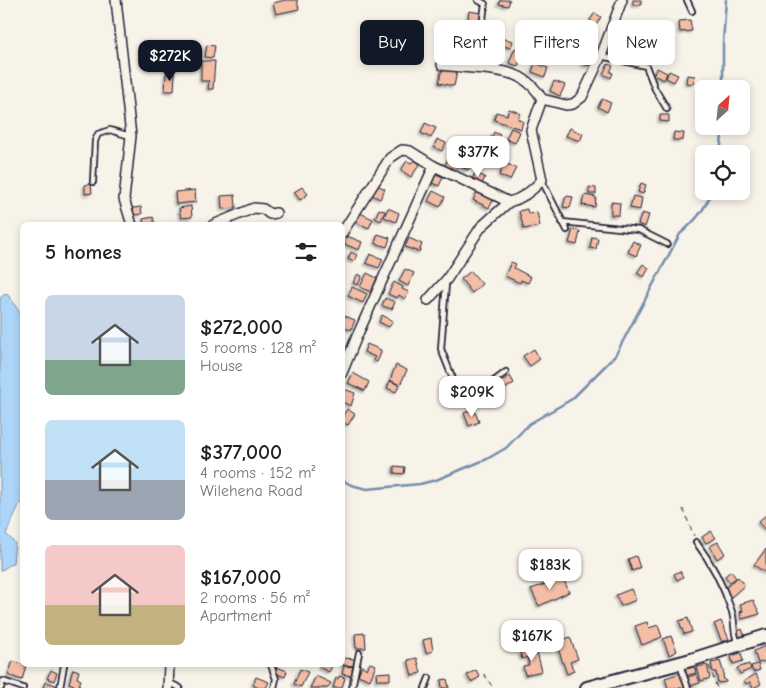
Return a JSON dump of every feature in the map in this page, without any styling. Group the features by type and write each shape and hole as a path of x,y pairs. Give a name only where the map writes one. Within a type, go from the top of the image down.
{"main road":[{"path":"587,688 679,664 766,637"}],"street":[{"path":"116,0 131,136 124,199 131,222"},
{"path":"442,65 503,72 520,77 537,90 542,99 566,105 573,104 582,97 601,56 622,0"},
{"path":"428,300 446,279 481,227 509,202 515,201 534,189 542,180 531,130 542,99"},
{"path":"345,229 390,158 402,150 410,151 434,166 509,202"},
{"path":"345,366 434,166"},
{"path":"220,222 254,208 270,214 276,212"},
{"path":"168,685 169,667"}],"lane":[{"path":"478,0 485,4 481,39 483,47 503,72"},
{"path":"687,0 692,11"},
{"path":"601,56 646,66 654,88 667,109"},
{"path":"93,182 95,141 98,134 110,130 131,136"},
{"path":"542,180 566,230"},
{"path":"562,222 639,230 667,244"},
{"path":"446,279 441,349 459,394 465,397 482,390 506,372"},
{"path":"696,542 716,573 732,609 733,632 739,645"},
{"path":"352,688 360,653"},
{"path":"679,664 688,688"},
{"path":"60,688 64,667"},
{"path":"272,667 276,679 274,688"},
{"path":"425,688 429,678"},
{"path":"1,688 4,681 23,688"},
{"path":"168,685 180,688"}],"path":[{"path":"683,509 696,542"},
{"path":"706,656 717,688"},
{"path":"484,674 494,688"}],"water":[{"path":"5,294 8,295 20,313 20,504 6,534 15,543 13,563 0,571 0,298"}],"building":[{"path":"297,0 299,9 276,14 273,3"},
{"path":"500,0 510,0 508,6 499,4"},
{"path":"633,0 641,0 641,5 633,5"},
{"path":"469,11 481,13 480,20 468,19"},
{"path":"595,13 601,17 598,22 598,20 590,20"},
{"path":"690,20 692,31 680,32 679,21"},
{"path":"505,39 513,41 511,48 505,46"},
{"path":"207,45 215,46 213,58 205,57"},
{"path":"515,48 515,65 509,63"},
{"path":"201,61 215,61 213,89 208,89 209,81 201,81"},
{"path":"608,64 613,66 610,72 613,73 611,78 603,74"},
{"path":"534,65 548,68 545,77 532,72"},
{"path":"442,68 457,72 454,86 439,83"},
{"path":"657,68 667,73 664,80 653,75"},
{"path":"669,71 678,75 674,82 666,78"},
{"path":"166,73 175,74 174,91 165,91"},
{"path":"687,75 695,76 693,84 686,83"},
{"path":"554,81 565,85 560,96 550,91"},
{"path":"602,99 611,103 607,112 598,107"},
{"path":"509,109 520,113 518,119 523,121 521,129 494,120 496,112 507,115"},
{"path":"660,115 669,115 669,122 660,121"},
{"path":"425,123 436,128 431,138 421,133"},
{"path":"511,128 520,132 515,143 506,139"},
{"path":"570,128 583,134 580,141 566,136"},
{"path":"494,132 500,135 496,147 489,144"},
{"path":"674,132 684,133 683,140 673,140"},
{"path":"437,139 446,143 442,151 434,147"},
{"path":"448,159 459,165 455,173 444,167"},
{"path":"465,159 472,163 468,170 461,167"},
{"path":"414,160 420,164 411,177 401,170 407,161 411,163"},
{"path":"505,163 516,168 510,180 499,175"},
{"path":"475,173 485,177 482,184 472,180"},
{"path":"436,174 443,177 439,186 432,183"},
{"path":"641,183 646,185 643,194 638,192"},
{"path":"91,184 92,193 85,194 85,185"},
{"path":"375,184 385,189 380,199 370,194"},
{"path":"302,187 308,194 300,200 294,192"},
{"path":"589,187 596,188 596,194 589,194"},
{"path":"195,190 196,202 176,204 175,192"},
{"path":"478,190 494,199 489,208 473,200"},
{"path":"433,191 445,197 440,207 428,201"},
{"path":"235,195 236,208 222,209 221,196"},
{"path":"584,195 596,197 595,207 582,205"},
{"path":"566,196 573,197 570,208 563,207"},
{"path":"633,196 642,198 640,210 630,208"},
{"path":"611,202 620,203 619,215 611,215"},
{"path":"191,206 192,217 181,218 179,208"},
{"path":"141,207 142,214 134,215 133,208"},
{"path":"388,208 399,213 396,222 384,217"},
{"path":"379,209 385,211 381,221 375,218"},
{"path":"527,209 528,214 537,212 540,226 524,229 519,211"},
{"path":"360,213 373,219 369,228 356,222"},
{"path":"642,213 649,215 645,227 638,224"},
{"path":"153,217 154,222 144,222 143,219"},
{"path":"573,229 580,231 577,245 569,243"},
{"path":"378,234 390,238 387,247 375,243"},
{"path":"347,236 362,242 359,250 345,244"},
{"path":"592,237 598,238 596,249 590,248"},
{"path":"409,238 422,244 419,252 405,247"},
{"path":"633,241 641,245 636,256 628,252"},
{"path":"351,252 357,255 354,262 348,259"},
{"path":"370,254 383,259 379,268 366,263"},
{"path":"511,262 516,264 514,268 531,277 528,283 521,280 520,283 505,276"},
{"path":"643,264 649,268 644,277 637,273"},
{"path":"405,269 414,273 408,286 399,281"},
{"path":"471,271 482,284 472,293 461,279"},
{"path":"367,273 377,278 371,292 360,287"},
{"path":"358,274 362,276 358,285 353,283"},
{"path":"394,282 409,292 405,299 399,295 397,298 388,294"},
{"path":"352,287 367,294 363,303 348,296"},
{"path":"385,298 395,302 392,309 382,306"},
{"path":"382,315 393,321 389,327 379,322"},
{"path":"345,316 355,320 351,330 345,328"},
{"path":"367,344 381,350 377,362 373,360 375,357 364,352"},
{"path":"534,349 540,359 530,366 523,356"},
{"path":"396,365 407,370 400,385 390,380"},
{"path":"353,373 369,382 365,391 348,383"},
{"path":"510,376 514,383 498,393 494,386"},
{"path":"390,381 399,385 396,392 387,388"},
{"path":"345,389 355,393 351,406 345,403"},
{"path":"347,409 355,414 348,425 345,424 345,412"},
{"path":"474,409 479,422 469,426 464,413"},
{"path":"394,466 405,467 404,474 394,473"},
{"path":"766,515 766,531 758,522"},
{"path":"711,531 716,538 706,543 702,537"},
{"path":"718,542 725,554 717,559 710,546"},
{"path":"766,549 766,573 754,565"},
{"path":"636,556 640,568 632,571 628,559"},
{"path":"680,571 683,577 677,580 674,574"},
{"path":"731,571 736,578 730,582 725,576"},
{"path":"738,577 745,585 731,597 724,589"},
{"path":"563,578 569,592 539,606 531,589"},
{"path":"631,589 636,600 621,606 616,595"},
{"path":"753,600 760,614 742,619 740,612 743,611 740,604"},
{"path":"688,618 692,632 684,634 679,621"},
{"path":"721,621 729,639 722,642 714,624"},
{"path":"647,622 649,628 658,625 662,637 642,645 635,626"},
{"path":"742,629 745,636 740,638 736,632"},
{"path":"365,633 366,648 356,648 355,634"},
{"path":"671,636 677,651 669,655 663,639"},
{"path":"570,637 578,659 570,662 574,671 567,674 556,643"},
{"path":"431,638 433,651 426,653 423,640"},
{"path":"765,646 766,661 758,663 754,651"},
{"path":"536,648 542,671 525,675 523,666 529,665 527,657 522,659 520,652"},
{"path":"741,653 743,661 733,664 731,656"},
{"path":"345,658 357,659 356,666 345,665"},
{"path":"417,658 421,673 412,676 408,660"},
{"path":"13,661 20,664 20,667 26,667 22,680 8,675"},
{"path":"720,661 726,682 718,683 716,672 713,672 711,663"},
{"path":"370,663 376,665 370,680 358,675 362,666 367,669"},
{"path":"749,664 751,669 740,674 737,668"},
{"path":"758,664 760,670 753,672 751,666"},
{"path":"694,665 696,673 685,676 684,668"},
{"path":"707,665 710,678 701,681 697,667"},
{"path":"345,666 354,667 352,676 342,674"},
{"path":"277,667 287,671 285,677 275,673"},
{"path":"319,667 332,667 329,672"},
{"path":"73,669 79,671 77,678 81,680 78,688 73,687 74,685 69,683"},
{"path":"300,669 308,672 301,687 294,684"},
{"path":"51,670 57,673 54,681 47,678"},
{"path":"476,670 480,677 471,682 467,675"},
{"path":"390,672 390,680 377,680 376,673"},
{"path":"680,673 685,688 668,688 665,678"},
{"path":"697,674 700,683 689,686 686,678"},
{"path":"756,674 761,684 753,688 750,682 746,684 744,681"},
{"path":"316,676 331,683 328,688 310,688"},
{"path":"339,676 345,678 342,688 333,688 336,678 338,679"},
{"path":"256,677 269,682 266,688 259,688 253,685"},
{"path":"447,679 449,688 442,688 441,680"},
{"path":"45,682 56,685 55,688 43,688"}],"waterway":[{"path":"723,80 726,0"},
{"path":"721,145 722,135"},
{"path":"345,482 367,489 420,484 436,480 487,459 506,448 529,424 572,399 615,356 680,234 699,215 708,200"}]}
